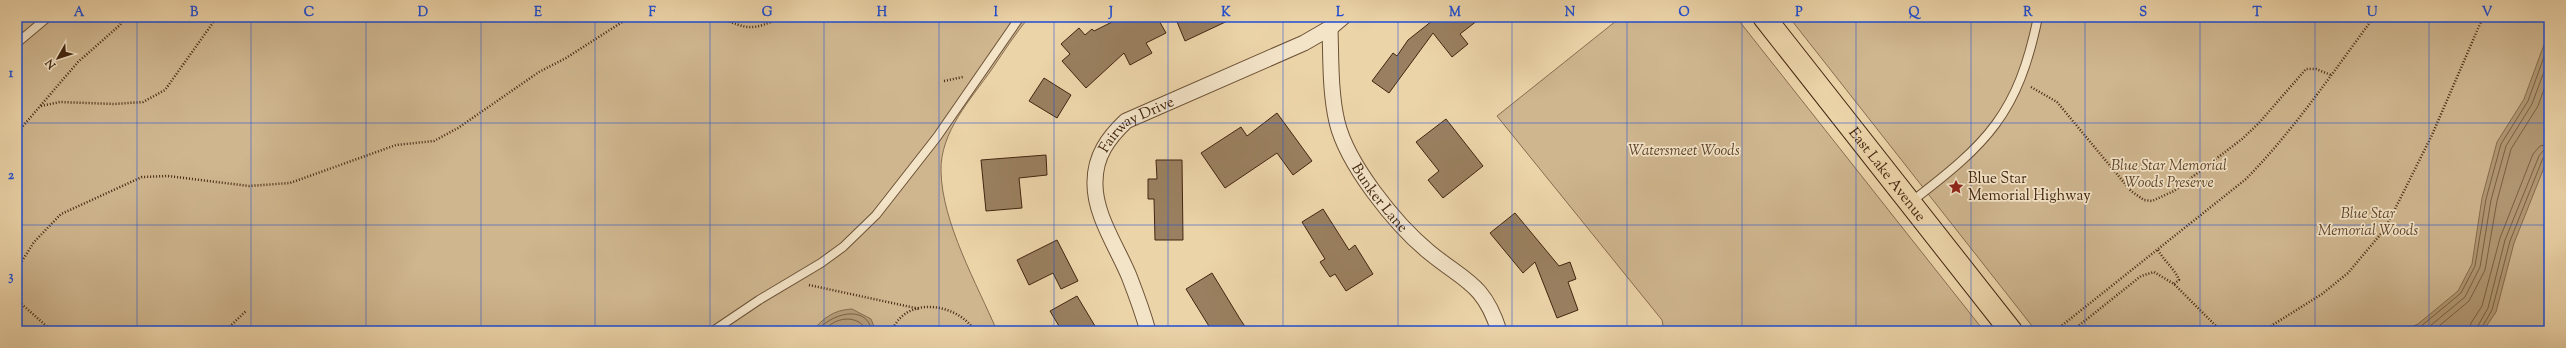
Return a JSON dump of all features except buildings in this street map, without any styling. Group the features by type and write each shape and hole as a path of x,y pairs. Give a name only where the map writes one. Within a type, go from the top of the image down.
{"main road":[{"name":"East Lake Avenue","path":"1764,17 2012,331"}],"street":[{"name":"Fairway Drive","path":"1148,331 1129,277 1098,204 1095,182 1102,150 1112,135 1126,121 1304,43 1330,28 1343,17"},
{"name":"Bunker Lane","path":"1330,28 1337,122 1355,162 1374,192 1397,221 1428,252 1464,277 1485,298 1499,331"}],"lane":[{"path":"17,43 48,17"},
{"path":"713,331 843,247 876,215 937,137 1020,17"},
{"path":"1910,202 1958,166 1982,142 2002,118 2020,83 2029,57 2038,17"}],"path":[{"path":"17,133 78,62 120,26 125,17"},
{"path":"40,106 60,102 114,104 143,102 164,90 217,17"},
{"path":"17,269 34,242 61,214 142,177 168,176 249,186 290,183 396,145 434,141 458,128 539,72 566,58 630,17"},
{"path":"718,17 744,28 757,28 782,17"},
{"path":"2055,331 2246,179 2269,154 2374,17"},
{"path":"2263,331 2322,294 2342,277 2367,252 2385,229 2432,135 2483,17"},
{"path":"2020,83 2048,95 2057,102 2132,191 2144,200 2152,201 2174,191 2242,139 2259,123 2306,69 2316,69 2331,75"},
{"path":"2158,250 2163,260 2177,274 2179,280 2174,284"},
{"path":"2072,331 2140,276 2154,272 2174,284 2224,331"},
{"path":"790,281 920,309"},
{"path":"17,300 51,330 55,331"},
{"path":"892,331 895,321 903,314 931,307 949,309 964,318 976,331"},
{"path":"226,331 246,311"}],"green space":[{"path":"17,17 1029,17 966,104 951,129 942,157 941,171 947,211 962,253 997,331 17,331"},
{"name":"Watersmeet Woods","path":"1621,17 1736,17 1984,331 1664,331 1662,320 1497,116"},
{"name":"Blue Star Memorial Woods Preserve","path":"1789,17 2549,17 2549,331 2036,331"}],"water":[{"path":"2549,31 2549,155 2514,243 2496,312 2483,331 2401,331 2418,324 2458,291 2472,264 2482,198 2497,142 2524,99"},
{"path":"852,309 871,319 876,331 812,331 821,322 834,313"}],"place":[{"name":"Blue Star Memorial Highway","path":"1956,187"}],"park label":[{"name":"Blue Star Memorial Woods","path":"2368,222"}]}
